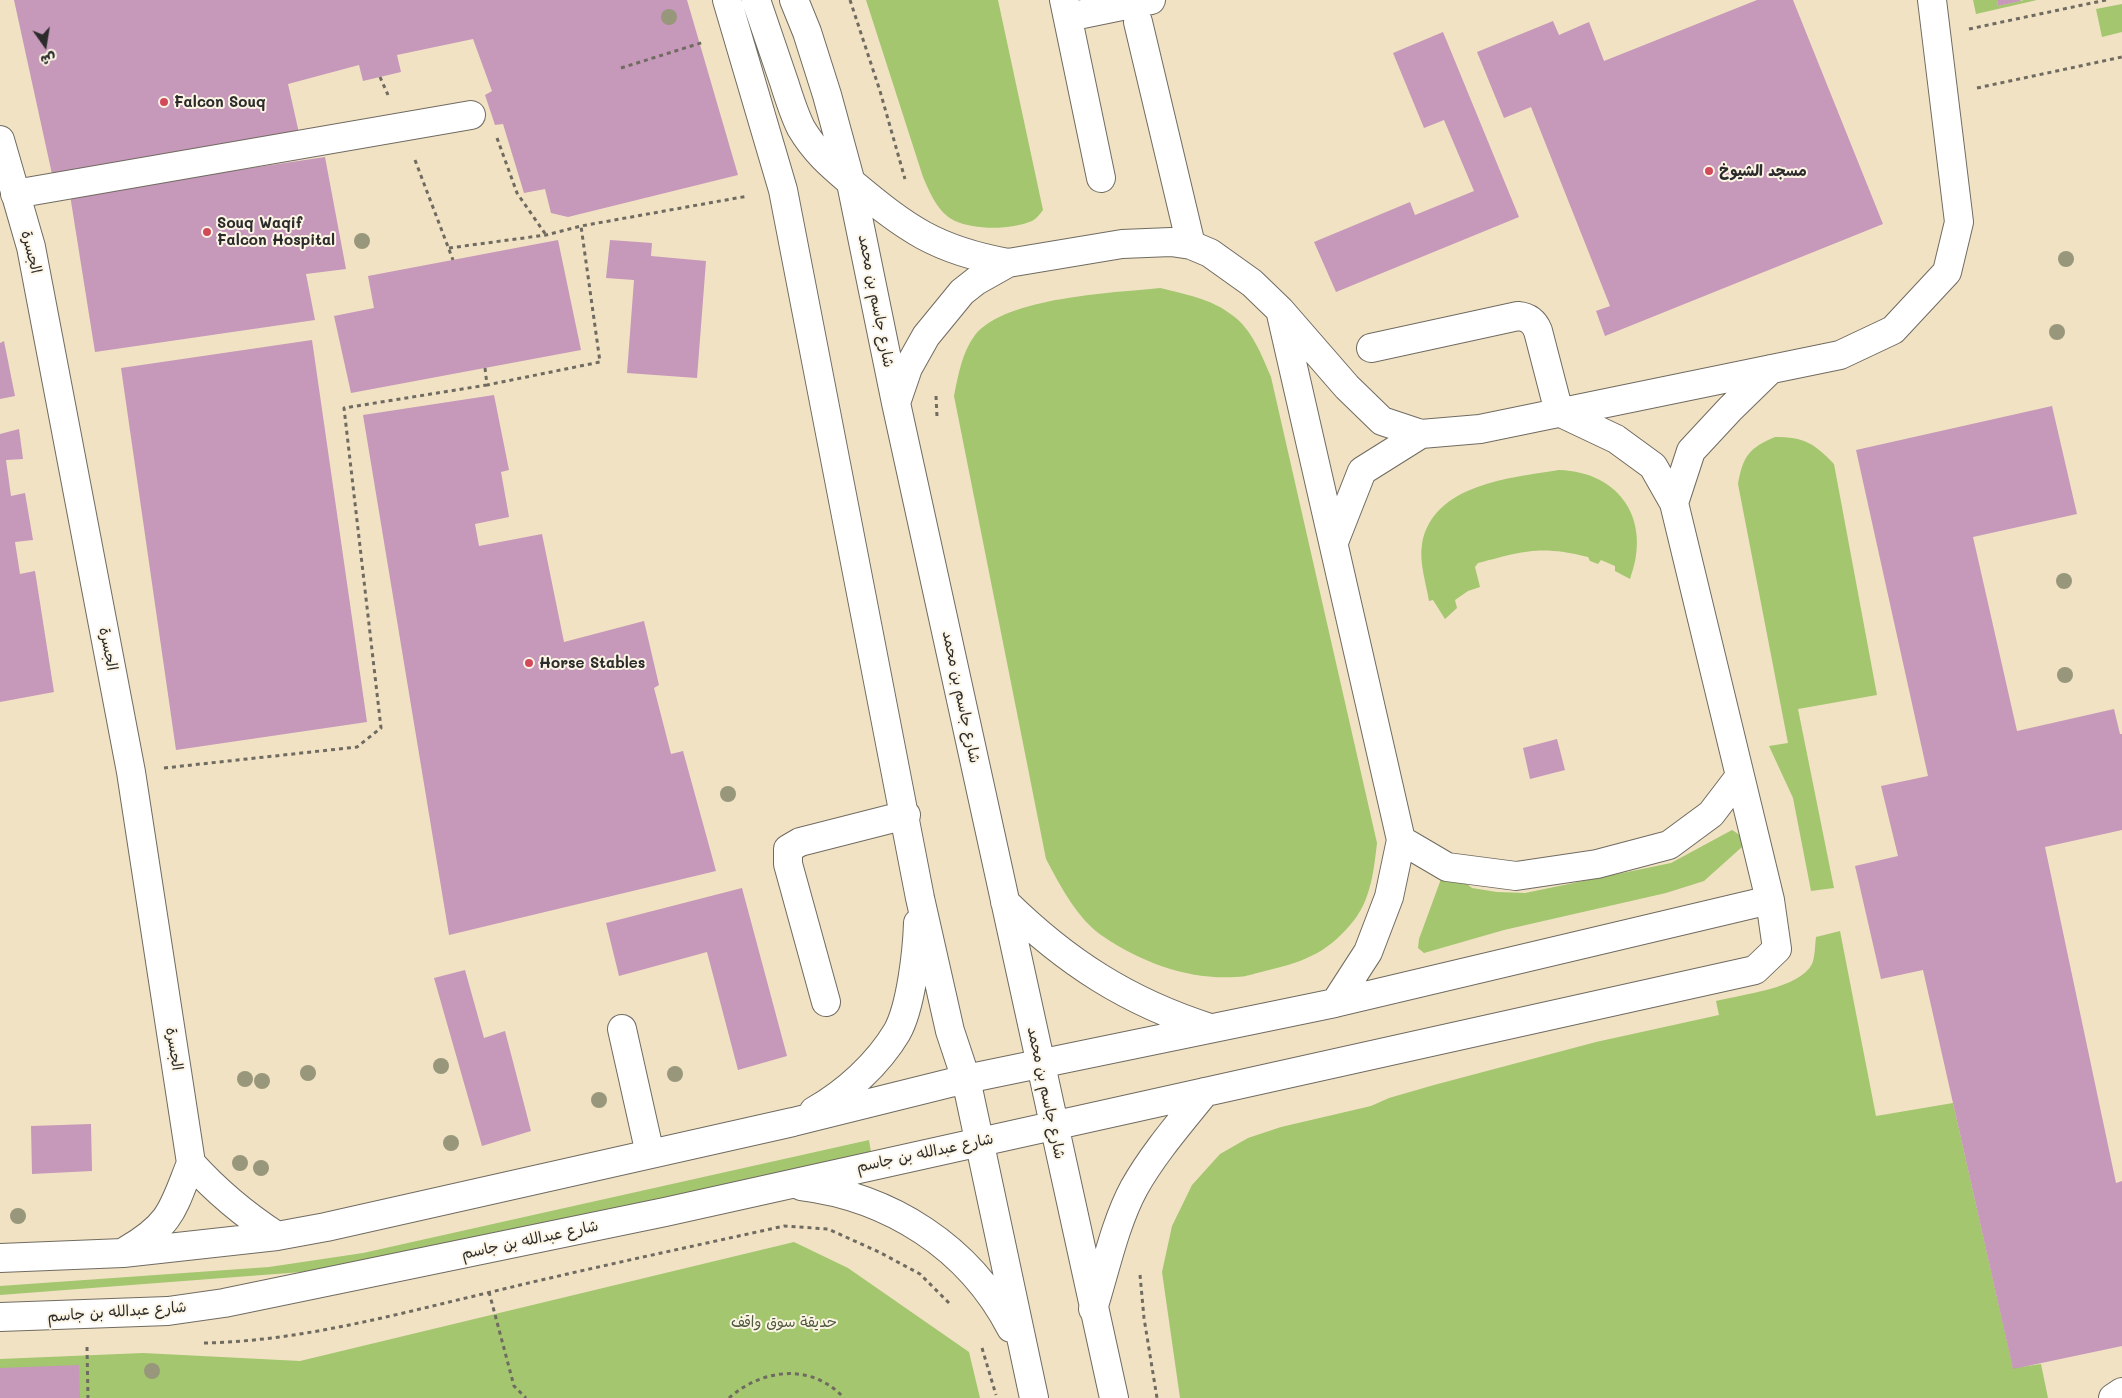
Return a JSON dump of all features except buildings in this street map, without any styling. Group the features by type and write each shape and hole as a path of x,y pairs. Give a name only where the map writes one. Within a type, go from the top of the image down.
{"street":[{"path":"727,0 783,190 906,815 920,898 950,1031 966,1079 1034,1398"},
{"path":"756,0 800,126 813,147 830,166 852,182 894,219 948,248 977,258 1008,263 1122,244 1171,242 1190,245 1210,252 1252,283 1280,310 1346,387 1382,421 1421,434 1480,429 1840,355 1894,330 1947,272 1959,222 1932,0"},
{"name":"شارع جاسم بن محمد","path":"794,0 807,32 852,182 896,402 1093,1310 1114,1398"},
{"path":"1101,178 1066,9 1145,11 1190,245"},
{"path":"15,194 471,116"},
{"name":"الجسرة","path":"2,155 31,247 131,772 191,1163"},
{"path":"896,402 908,368 926,336 962,292 976,281 1008,263"},
{"path":"1280,310 1401,840 1390,897 1368,952 1334,1003"},
{"path":"1371,348 1518,316 1524,317 1531,321 1538,331 1559,412"},
{"path":"1674,502 1691,451 1771,369"},
{"path":"0,1258 123,1252 277,1236 326,1227 793,1122 966,1079 1334,1003 1770,900 1674,502 1653,466 1616,439 1559,412"},
{"path":"1334,542 1362,471 1421,434"},
{"path":"1401,840 1447,867 1516,876 1597,864 1669,845 1711,814 1740,776"},
{"path":"826,1002 788,864 788,849 800,842 906,815"},
{"path":"793,1122 828,1103 857,1080 881,1054 897,1031 910,987 917,949 920,898"},
{"name":"شارع عبدالله بن جاسم","path":"0,1317 168,1311 224,1303 665,1212 1755,970 1777,949 1770,900"},
{"path":"1005,902 1034,930 1100,980 1152,1007 1211,1029"},
{"path":"622,1029 650,1154"},
{"path":"1093,1310 1122,1216 1134,1189 1158,1152 1205,1092"},
{"path":"123,1252 150,1237 161,1227 171,1212 191,1163 212,1186 234,1205 277,1236"},
{"path":"787,1184 825,1189 862,1199 896,1214 938,1238 983,1285 1005,1315 1022,1348"},
{"path":"2113,1398 2122,1392"}],"path":[{"path":"850,0 880,90 898,161 908,189"},
{"path":"1937,36 2106,0"},
{"path":"621,68 700,43"},
{"path":"1945,95 2122,57"},
{"path":"380,77 403,127 453,260"},
{"path":"471,116 486,126 499,141 517,193 546,235"},
{"path":"448,248 546,235 581,226 783,190"},
{"path":"131,772 357,747 381,728 344,408 487,385 600,362 581,226"},
{"path":"485,368 487,385"},
{"path":"936,390 939,425"},
{"path":"213,1343 284,1338 359,1325 489,1292 784,1226 828,1229 879,1252 920,1274 954,1308"},
{"path":"1141,1267 1144,1318 1157,1398"},
{"path":"489,1292 514,1386 526,1398"},
{"path":"981,1344 996,1398"},
{"path":"88,1347 88,1398"},
{"path":"729,1398 757,1380 784,1372 816,1377 836,1389 844,1398"}],"green space":[{"path":"866,0 998,0 1043,210 1035,219 1014,226 993,228 973,226 955,221 939,208 923,177"},
{"path":"1973,0 1997,0 1998,6 2024,0 2037,0 1976,14"},
{"path":"2122,4 2122,32 2102,37 2096,9"},
{"path":"1160,288 1207,301 1232,315 1251,335 1271,377 1377,843 1373,873 1365,902 1346,930 1327,947 1295,963 1240,977 1201,976 1167,968 1134,955 1104,937 1094,930 1078,912 1046,859 954,396 961,364 967,349 975,335 990,322 1010,312 1061,299"},
{"path":"1775,437 1794,438 1808,443 1834,464 1877,695 1798,709 1834,888 1811,891 1793,798 1769,746 1788,743 1738,484 1742,466 1749,454 1759,445"},
{"path":"1559,470 1581,473 1599,480 1615,490 1626,504 1634,520 1637,538 1636,558 1630,579 1615,571 1615,566 1601,560 1598,564 1590,561 1588,557 1571,553 1544,550 1508,555 1478,563 1475,567 1480,587 1468,591 1455,600 1457,608 1445,619 1433,600 1429,601 1421,558 1422,544 1429,524 1441,508 1457,496 1497,481"},
{"path":"1732,830 1741,837 1743,841 1742,847 1704,881 1666,893 1504,930 1424,953 1418,948 1419,939 1441,879 1447,875 1458,877 1472,888 1497,892 1525,893 1671,863"},
{"path":"1840,931 1876,1116 1953,1103 2013,1368 2041,1364 2048,1398 1180,1398 1162,1272 1172,1226 1192,1185 1220,1154 1248,1138 1281,1127 1371,1106 1389,1098 1434,1085 1596,1042 1719,1015 1716,1001 1755,993 1783,985 1795,979 1812,964 1816,937"},
{"path":"869,1140 871,1152 597,1213 315,1271 0,1295 0,1286 269,1267 363,1253"},
{"name":"حديقة سوق واقف","path":"794,1242 848,1268 969,1352 980,1398 0,1398 0,1359 143,1353 300,1361"}],"place":[{"name":"Falcon Souq","path":"164,102"},
{"name":"مسجد الشيوخ","path":"1709,171"},
{"name":"Souq Waqif Falcon Hospital","path":"207,232"},
{"name":"Horse Stables","path":"529,663"}]}
